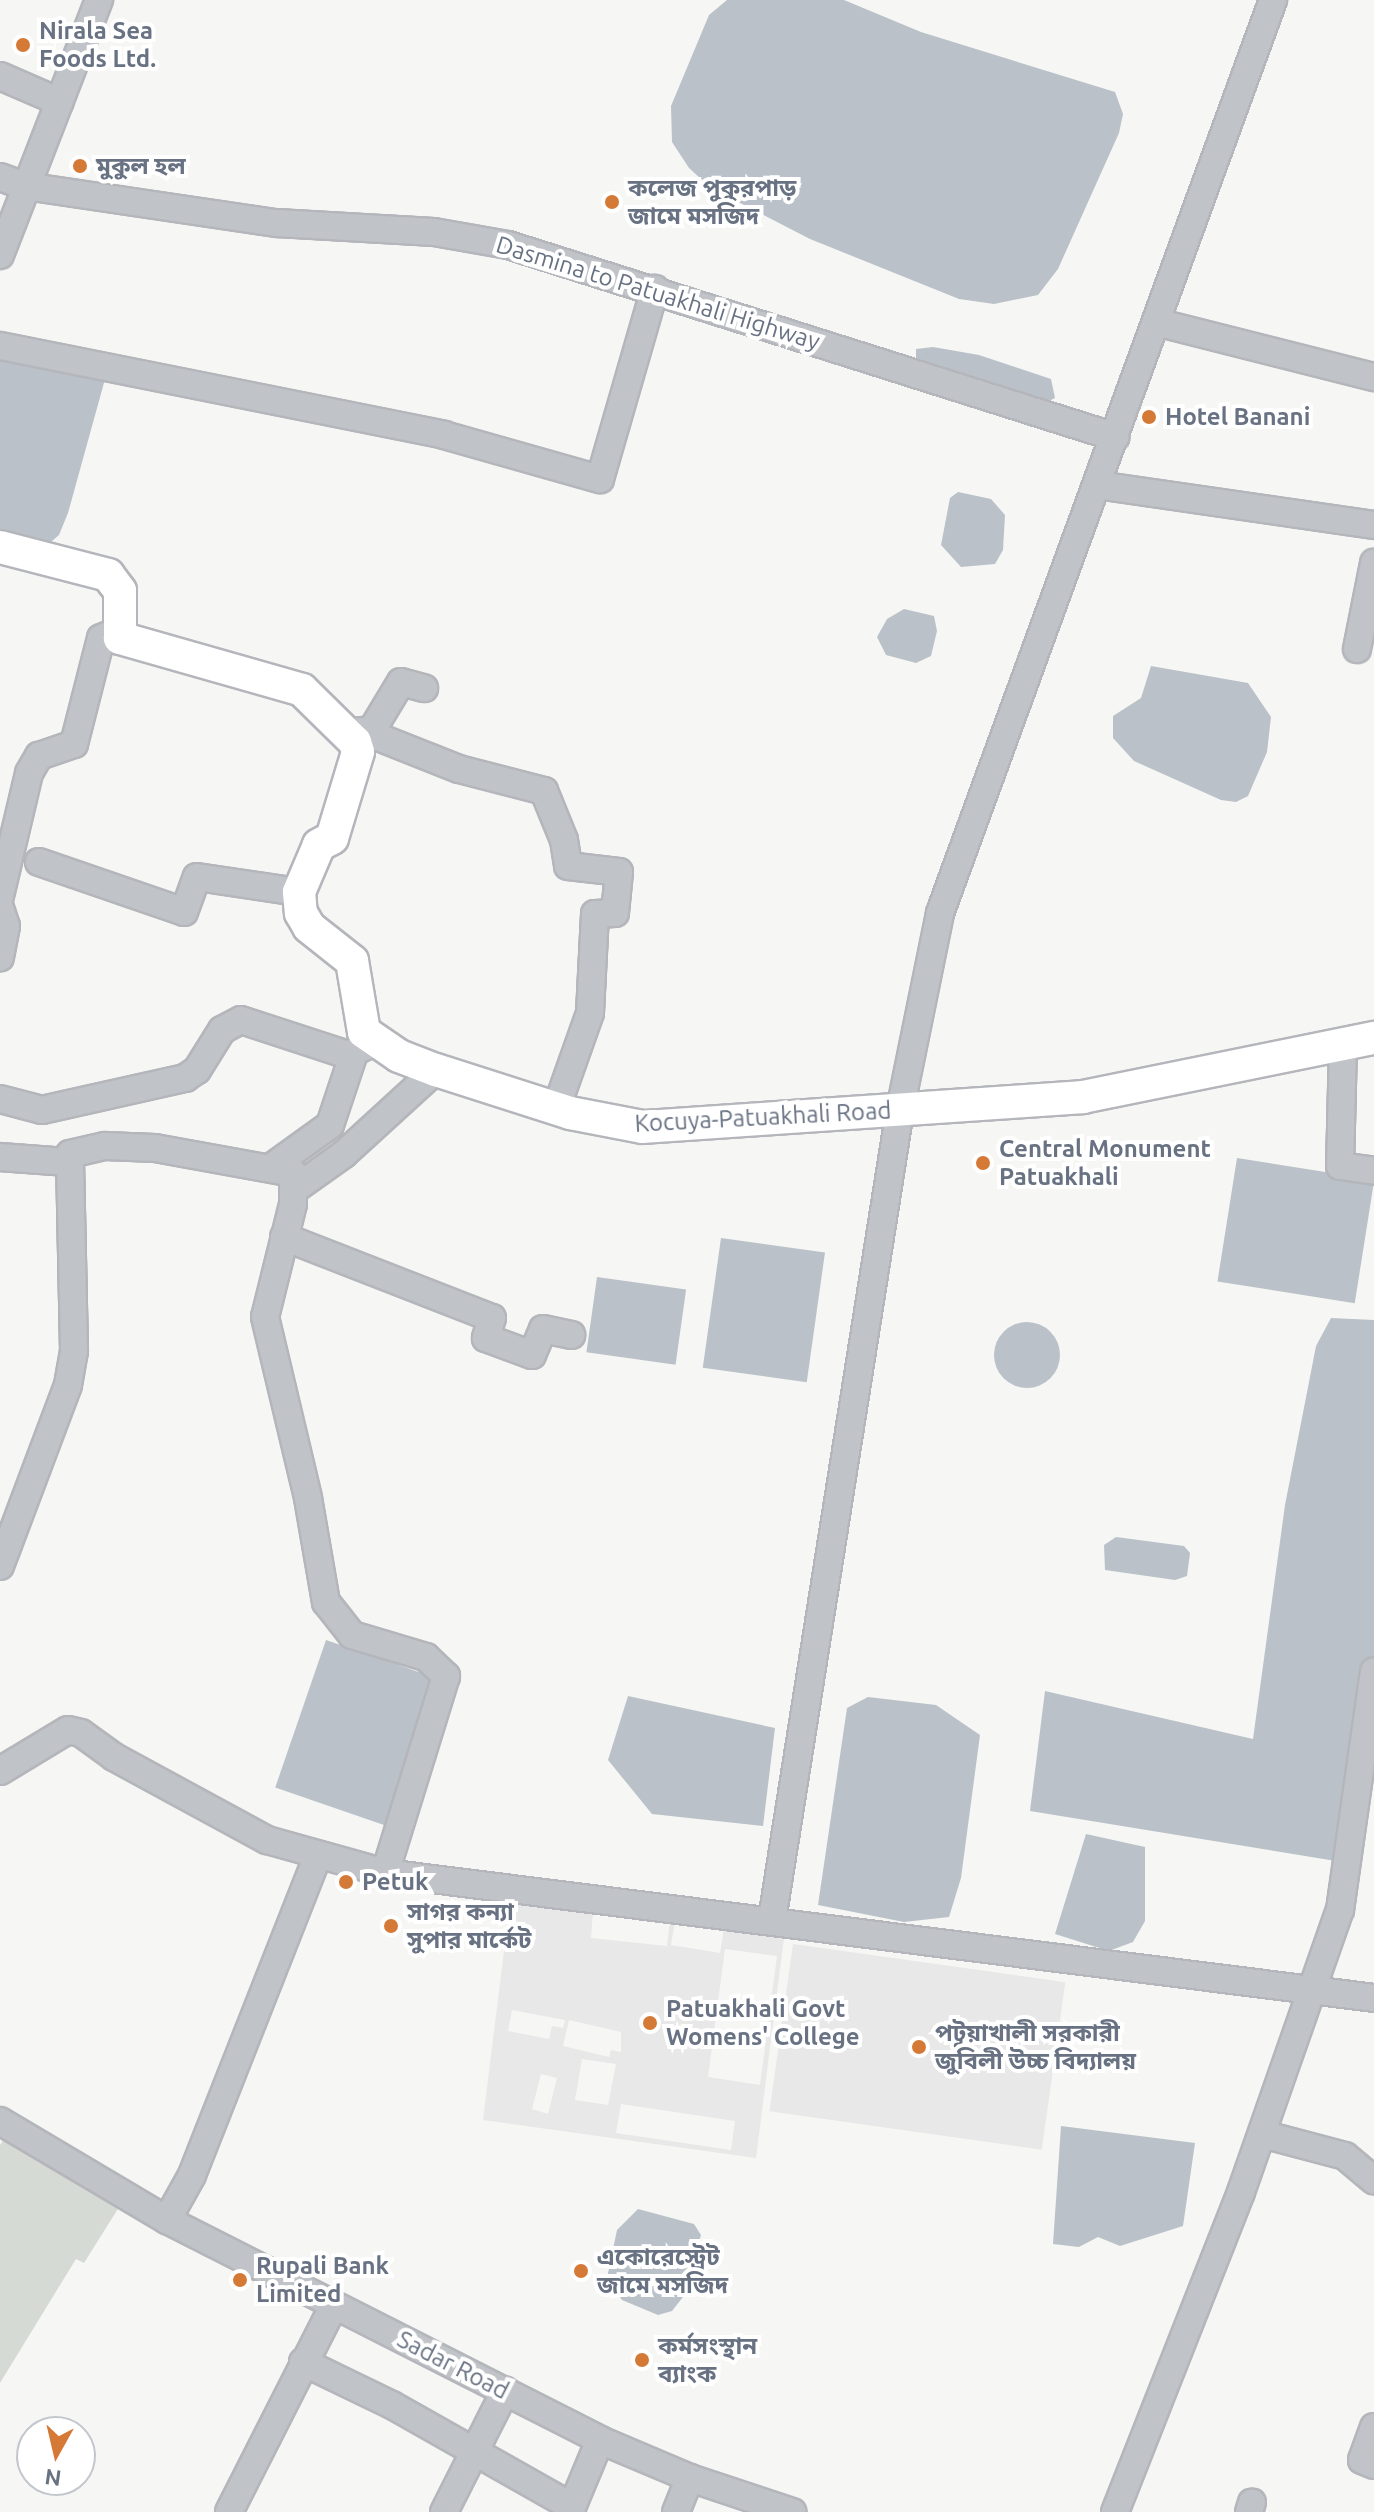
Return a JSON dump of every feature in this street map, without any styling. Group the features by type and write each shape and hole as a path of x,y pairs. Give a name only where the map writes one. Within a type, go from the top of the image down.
{"main road":[{"path":"0,547 108,575 120,591 116,632 120,638 302,690 356,732 358,752 332,838 319,845 299,892 303,920 352,961 364,1047"},
{"name":"Kocuya-Patuakhali Road","path":"364,1047 556,1109 643,1127 1083,1097 1359,1042"}],"street":[{"path":"0,255 12,181 60,102 99,0"},
{"path":"772,1920 900,1110 940,913 1272,0"},
{"path":"0,76 60,102"},
{"name":"Dasmina to Patuakhali Highway","path":"12,181 277,223 469,237 655,289 1115,437"},
{"path":"0,346 444,435 600,479 655,289"},
{"path":"1156,322 1374,377"},
{"path":"1097,485 1374,525"},
{"path":"1357,649 1374,563"},
{"path":"0,896 29,773 39,756 74,744 101,638 116,632"},
{"path":"424,688 401,682 356,732 459,769 544,791 564,840 568,866 619,872 615,913 595,914 590,1013 556,1109"},
{"path":"39,862 184,912 197,877 299,892"},
{"path":"0,908 6,926 0,957"},
{"path":"0,1099 42,1110 185,1078 197,1070 222,1030 241,1020 364,1047 330,1125 273,1166"},
{"path":"1359,1042 1340,1166 1374,1171"},
{"path":"295,1189 344,1154 436,1070"},
{"path":"0,1566 68,1385 74,1351 68,1162 77,1150 105,1146 273,1166 293,1173 295,1189 265,1317 267,1338 308,1498 326,1602 352,1635 426,1657 446,1676 385,1873"},
{"path":"0,1157 68,1162"},
{"path":"284,1237 492,1318 486,1338 532,1355 543,1329 571,1335"},
{"path":"1115,2512 1262,2134 1315,1988 1349,1875 1371,1720 1374,1671"},
{"path":"0,1771 49,1738 68,1730 81,1733 114,1757 267,1840 317,1857 385,1873 1315,1988 1374,1998"},
{"path":"167,2220 192,2175 317,1857"},
{"name":"Sadar Road","path":"0,2121 167,2220 600,2440 690,2478 792,2512"},
{"path":"1262,2134 1345,2156 1374,2180"},
{"path":"229,2512 334,2305"},
{"path":"303,2362 473,2449 571,2509 600,2440"},
{"path":"444,2512 473,2449 505,2391"},
{"path":"1374,2427 1362,2460 1374,2465"},
{"path":"676,2512 690,2478"}],"shaded area":[{"path":"727,0 844,0 921,32 1115,92 1123,114 1119,133 1058,269 1038,295 994,304 959,299 810,239 711,188 689,168 672,142 671,106 709,15"},
{"path":"933,347 979,355 1051,379 1055,398 1043,404 916,363 916,349"},
{"path":"0,348 107,372 68,513 59,535 45,547 0,541"},
{"path":"958,492 991,499 1005,515 1003,550 995,564 961,567 941,545 950,498"},
{"path":"904,609 934,616 937,631 931,656 916,663 886,655 877,637 887,619"},
{"path":"1151,666 1248,683 1271,717 1267,752 1248,796 1236,802 1221,800 1134,761 1113,738 1113,716 1141,698"},
{"path":"1237,1158 1374,1180 1355,1303 1217,1281"},
{"path":"721,1238 825,1253 807,1382 703,1368"},
{"path":"597,1277 686,1290 676,1365 586,1352"},
{"path":"1331,1318 1374,1320 1374,1668 1348,1863 1030,1811 1045,1691 1253,1739 1285,1505 1316,1346"},
{"path":"1027,1322 1040,1325 1050,1332 1057,1342 1060,1355 1057,1368 1050,1378 1040,1385 1027,1388 1014,1385 1004,1378 997,1368 994,1355 997,1342 1004,1332 1014,1325"},
{"path":"1116,1537 1184,1546 1190,1553 1187,1576 1175,1580 1105,1570 1104,1545"},
{"path":"326,1640 438,1678 387,1826 275,1788"},
{"path":"628,1696 775,1728 763,1826 652,1814 608,1760"},
{"path":"868,1697 936,1705 980,1735 961,1878 949,1917 904,1922 818,1905 847,1708"},
{"path":"1086,1834 1145,1847 1145,1921 1133,1942 1109,1951 1055,1934"},
{"name":"Patuakhali Govt Womens' College","path":"511,1895 785,1930 756,2158 483,2120","holes":["593,1911 670,1920 667,1946 591,1938","675,1921 724,1929 720,1953 671,1945","725,1949 777,1956 760,2085 708,2077","512,2010 565,2020 563,2028 552,2026 549,2039 508,2031","569,2020 621,2032 621,2052 611,2050 609,2057 563,2046","582,2059 616,2064 608,2105 575,2100","541,2074 557,2078 548,2114 532,2109","621,2104 735,2121 731,2150 616,2133"]},
{"name":"পটুয়াখালী সরকারী জুবিলী উচ্চ বিদ্যালয়","path":"793,1944 1065,1982 1042,2150 769,2111"},
{"path":"1061,2126 1195,2143 1183,2226 1120,2246 1098,2237 1079,2247 1053,2244"},
{"path":"7,2134 121,2204 84,2263 76,2259 0,2383 0,2145"},
{"path":"638,2209 694,2224 701,2235 683,2297 672,2311 658,2315 622,2300 607,2278 617,2230"}],"place":[{"name":"Nirala Sea Foods Ltd.","path":"23,45"},
{"name":"মুকুল হল","path":"80,166"},
{"name":"কলেজ পুকুরপাড় জামে মসজিদ","path":"612,202"},
{"name":"Hotel Banani","path":"1149,417"},
{"name":"Central Monument Patuakhali","path":"983,1163"},
{"name":"Petuk","path":"346,1882"},
{"name":"সাগর কন্যা সুপার মার্কেট","path":"391,1926"},
{"name":"Patuakhali Govt Womens' College","path":"650,2023"},
{"name":"পটুয়াখালী সরকারী জুবিলী উচ্চ বিদ্যালয়","path":"919,2047"},
{"name":"একোরেস্ট্রেট জামে মসজিদ","path":"581,2271"},
{"name":"Rupali Bank Limited","path":"240,2280"},
{"name":"কর্মসংস্থান ব্যাংক","path":"642,2360"}]}
